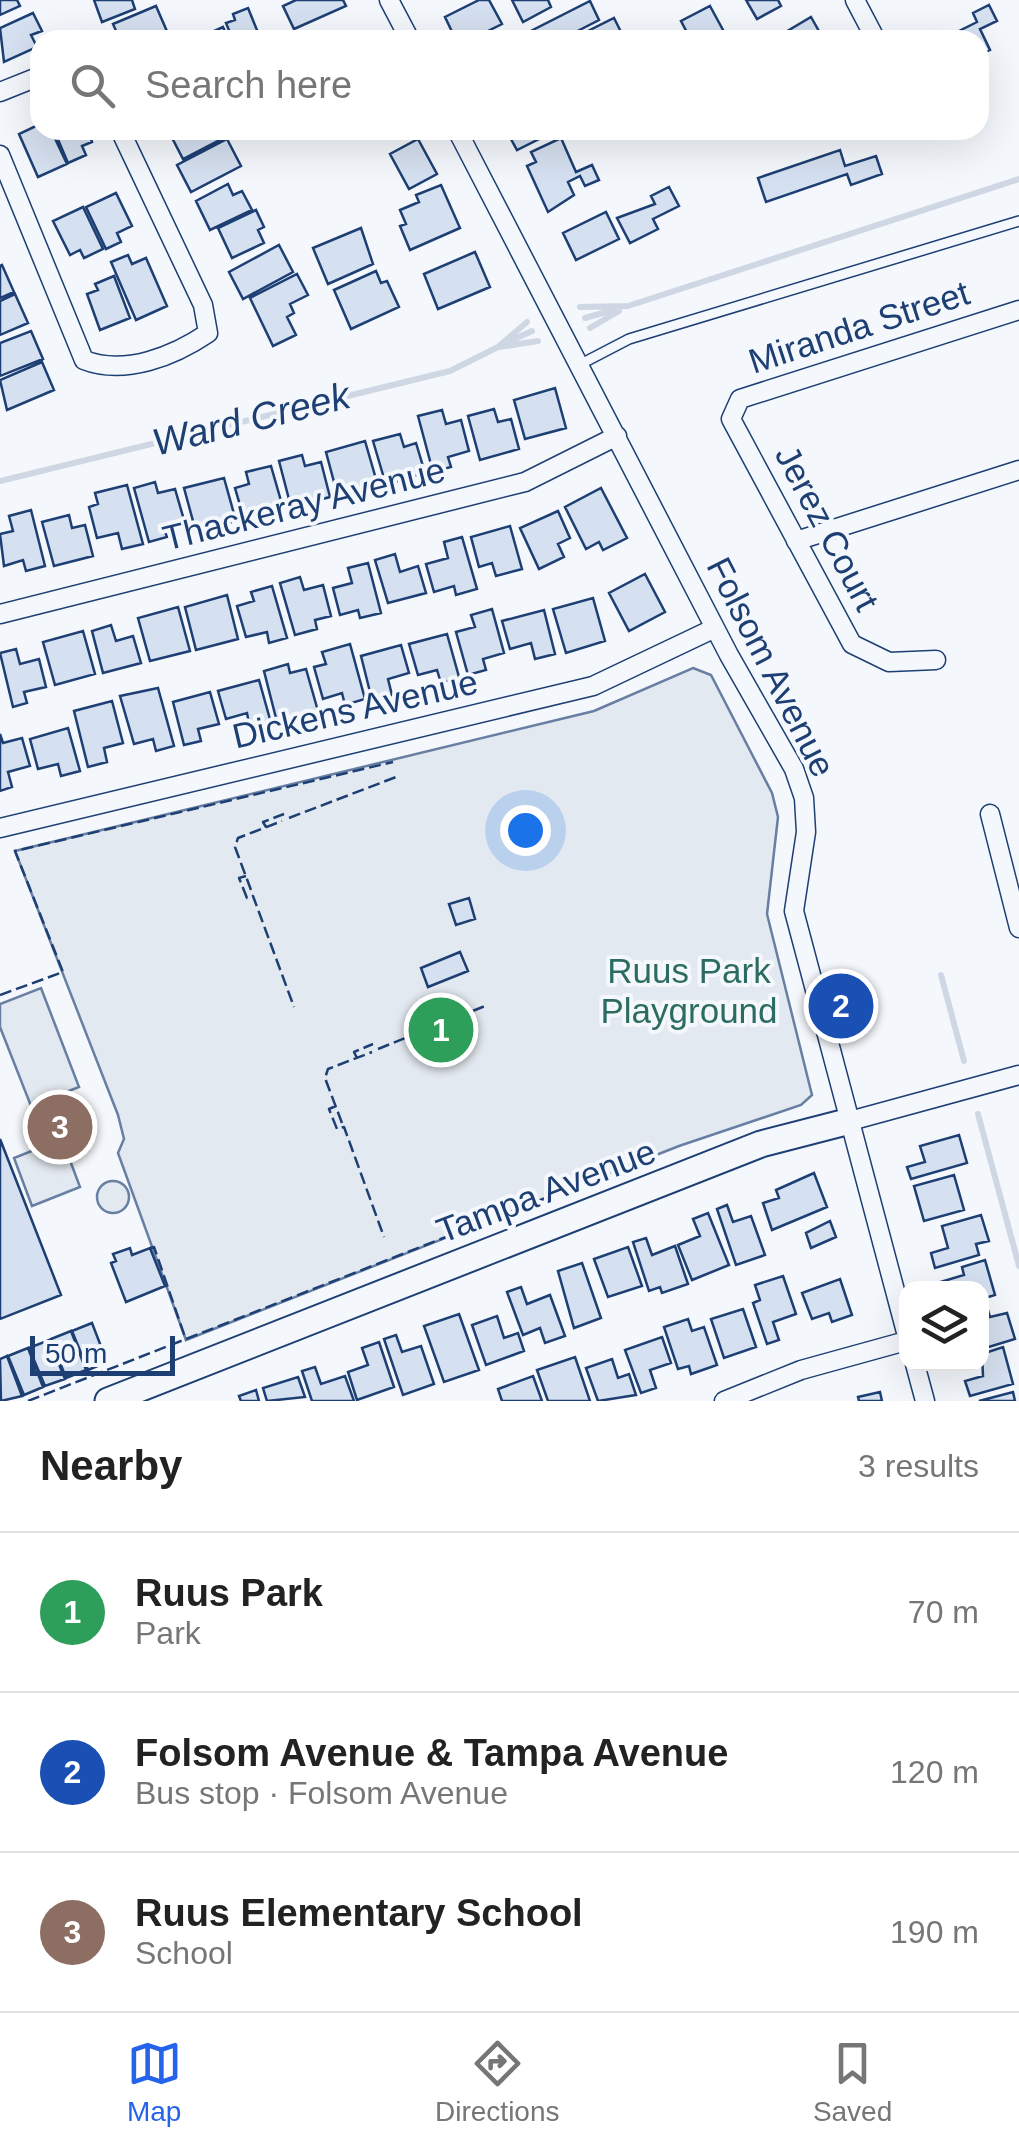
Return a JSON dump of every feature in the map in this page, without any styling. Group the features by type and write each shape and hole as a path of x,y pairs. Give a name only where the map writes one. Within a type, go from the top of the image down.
{"street":[{"path":"389,0 405,30"},
{"path":"854,0 870,30"},
{"path":"0,92 30,80"},
{"path":"0,155 84,360 105,368 178,354 208,333 203,305 125,140"},
{"name":"Folsom Avenue","path":"462,140 716,628 794,769 804,798 806,832 794,910 899,1306"},
{"name":"Miranda Street","path":"731,419 740,399 1019,310"},
{"name":"Jerez Court","path":"731,419 852,644 889,662 936,660"},
{"name":"Thackeray Avenue","path":"0,614 525,482 617,436"},
{"path":"796,541 1019,470"},
{"name":"Dickens Avenue","path":"0,828 593,686 716,628"},
{"path":"990,814 1019,928"},
{"name":"Tampa Avenue","path":"108,1401 761,1144 1019,1075"},
{"path":"724,1401 801,1370 899,1343"},
{"path":"917,1371 925,1401"}],"lane":[{"path":"579,365 629,340 1019,222"}],"green space":[{"name":"Ruus Park Playground","path":"693,668 711,675 772,793 778,817 767,914 812,1095 801,1105 679,1146 186,1340 118,1153 124,1139 118,1115 15,851 594,711"},
{"path":"41,988 79,1087 31,1106 0,1027 0,1004"},
{"path":"62,1139 80,1187 32,1206 14,1158"},
{"path":"113,1181 124,1186 129,1197 124,1208 113,1213 102,1208 97,1197 102,1186"}],"building":[{"path":"0,0 17,0 20,6 0,15"},
{"path":"94,0 132,0 135,9 102,22"},
{"path":"296,0 343,0 346,6 294,29 283,6"},
{"path":"479,0 489,0 502,24 490,30 451,30 445,17"},
{"path":"512,0 548,0 551,7 523,22"},
{"path":"746,0 778,0 781,6 757,19"},
{"path":"590,1 599,20 580,30 533,30"},
{"path":"989,5 997,21 980,30 961,30 977,22 973,13"},
{"path":"156,6 166,30 116,30 113,24"},
{"path":"710,6 723,30 686,30 681,21"},
{"path":"248,8 257,30 229,30 226,23 235,20 233,14"},
{"path":"33,13 42,30 30,30 30,50 4,62 0,28"},
{"path":"811,17 818,30 789,30"},
{"path":"614,18 620,30 590,30"},
{"path":"30,129 30,140 56,140 67,164 38,177 19,134"},
{"path":"58,140 91,140 82,146 86,155 68,163"},
{"path":"173,140 220,140 183,159"},
{"path":"228,140 241,166 191,192 177,165"},
{"path":"419,140 437,174 409,189 390,154"},
{"path":"512,140 537,140 517,150"},
{"path":"562,140 576,172 592,165 599,180 585,186 580,176 568,182 574,195 548,212 527,166 536,162 531,152"},
{"path":"840,150 845,166 876,156 882,174 851,185 847,174 766,202 758,178"},
{"path":"228,184 233,195 242,191 252,210 210,230 196,201"},
{"path":"441,185 460,228 410,250 400,226 406,224 400,210 419,202 416,195"},
{"path":"669,187 679,206 653,219 658,229 630,243 617,218 655,204 651,196"},
{"path":"116,193 132,226 117,233 121,242 106,249 86,207"},
{"path":"83,207 103,249 84,258 80,250 70,255 53,221"},
{"path":"256,210 264,227 258,230 264,243 232,258 218,228"},
{"path":"606,212 619,239 576,260 563,233"},
{"path":"361,228 373,264 328,284 313,248"},
{"path":"279,245 293,272 243,299 229,272"},
{"path":"475,252 490,287 438,309 424,274"},
{"path":"128,255 132,264 146,258 167,306 136,320 111,262"},
{"path":"0,266 14,292 0,298"},
{"path":"376,271 381,283 387,281 399,307 351,329 334,290"},
{"path":"297,274 308,295 290,304 294,313 287,317 296,335 273,346 250,298"},
{"path":"114,276 130,318 100,330 87,294 98,290 95,284"},
{"path":"15,294 28,323 0,335 0,301"},
{"path":"31,331 43,359 0,376 0,343"},
{"path":"42,362 54,390 7,410 0,380"},
{"path":"555,388 566,428 525,439 514,400"},
{"path":"494,409 498,422 511,419 519,449 480,460 468,416"},
{"path":"442,410 446,424 461,420 469,451 448,457 451,467 433,472 418,416"},
{"path":"400,434 404,447 416,443 425,473 386,485 373,441"},
{"path":"365,441 378,486 338,497 326,452"},
{"path":"302,455 305,466 321,462 330,497 291,507 279,461"},
{"path":"271,466 283,508 244,519 235,488 249,484 246,472"},
{"path":"224,478 236,521 196,532 184,488"},
{"path":"155,482 158,493 175,489 184,520 163,526 167,537 149,542 134,488"},
{"path":"127,485 143,544 122,549 118,533 97,538 89,507 98,504 95,493"},
{"path":"601,488 627,538 603,550 599,542 586,549 565,507"},
{"path":"31,510 45,566 26,571 23,560 4,566 0,534 13,531 9,516"},
{"path":"558,511 570,538 558,544 564,557 539,569 520,528"},
{"path":"69,515 72,528 85,525 93,556 54,566 42,522"},
{"path":"510,526 522,569 496,576 492,563 479,567 471,537"},
{"path":"462,537 477,589 456,595 454,586 434,592 426,564 448,558 444,542"},
{"path":"395,554 400,572 418,566 426,593 388,603 375,560"},
{"path":"368,563 381,613 360,618 358,610 340,615 333,588 352,583 348,568"},
{"path":"645,574 665,612 629,631 609,593"},
{"path":"300,577 304,590 323,585 331,616 315,620 317,629 295,635 280,583"},
{"path":"272,586 287,638 269,643 267,632 246,637 237,606 254,601 251,592"},
{"path":"227,595 238,639 196,650 185,607"},
{"path":"593,598 605,641 566,653 553,609"},
{"path":"178,607 190,651 150,661 138,618"},
{"path":"492,609 504,653 483,659 486,670 468,675 456,632 475,627 471,615"},
{"path":"544,610 555,654 535,659 531,643 510,649 502,621"},
{"path":"111,625 116,641 133,636 141,663 103,673 92,631"},
{"path":"83,631 95,674 55,685 43,642"},
{"path":"447,634 459,677 441,683 437,670 418,675 409,644"},
{"path":"350,644 365,699 345,705 342,693 323,699 314,667 326,664 322,652"},
{"path":"401,645 409,673 388,679 392,695 372,700 361,656"},
{"path":"16,649 20,664 39,659 46,687 24,692 27,703 13,707 0,653"},
{"path":"288,664 290,673 306,669 318,711 277,722 264,671"},
{"path":"259,680 271,723 250,729 247,713 226,719 218,691"},
{"path":"158,688 174,746 156,751 153,739 134,744 120,696"},
{"path":"210,692 219,724 198,729 201,741 184,745 173,702"},
{"path":"112,701 123,743 104,748 107,762 88,767 74,711"},
{"path":"68,728 80,771 61,776 58,764 38,769 30,739"},
{"path":"0,734 3,743 22,738 30,766 8,772 12,787 0,791"},
{"path":"469,898 475,919 456,925 449,904"},
{"path":"460,952 468,971 428,987 421,968"},
{"path":"959,1135 967,1163 911,1179 907,1167 925,1162 920,1146"},
{"path":"0,1139 61,1295 0,1319"},
{"path":"814,1173 827,1207 772,1230 763,1203 779,1198 776,1190"},
{"path":"954,1175 964,1210 924,1221 914,1186"},
{"path":"727,1205 733,1222 751,1216 765,1255 736,1265 717,1209"},
{"path":"708,1213 729,1265 692,1280 678,1245 700,1236 693,1219"},
{"path":"981,1215 989,1241 976,1244 979,1255 935,1268 931,1253 948,1248 942,1226"},
{"path":"830,1221 836,1237 811,1248 806,1233"},
{"path":"646,1238 652,1255 675,1246 688,1284 662,1293 660,1287 649,1291 633,1242"},
{"path":"628,1247 642,1286 608,1297 594,1259"},
{"path":"130,1248 132,1255 150,1248 165,1286 126,1302 111,1263 116,1261 113,1254"},
{"path":"985,1260 995,1295 989,1297 989,1281 944,1281 964,1275 962,1267"},
{"path":"582,1263 601,1318 574,1328 558,1271"},
{"path":"783,1276 796,1314 773,1322 779,1340 767,1344 753,1303 760,1300 755,1285"},
{"path":"840,1279 852,1315 832,1322 829,1313 812,1319 802,1293"},
{"path":"521,1287 527,1304 550,1295 565,1336 545,1343 540,1328 523,1335 507,1292"},
{"path":"743,1309 756,1347 724,1358 711,1319"},
{"path":"1007,1313 1015,1339 989,1347 989,1314 990,1317"},
{"path":"459,1314 479,1370 444,1382 424,1326"},
{"path":"497,1316 504,1338 518,1333 524,1351 486,1365 472,1325"},
{"path":"688,1319 692,1331 704,1327 717,1365 691,1374 689,1366 678,1369 664,1327"},
{"path":"92,1323 107,1362 88,1370 72,1331"},
{"path":"71,1331 86,1370 66,1378 51,1339"},
{"path":"396,1335 402,1352 421,1346 434,1384 403,1395 384,1339"},
{"path":"662,1337 671,1363 650,1370 656,1388 641,1393 625,1350"},
{"path":"49,1340 65,1379 45,1386 29,1348"},
{"path":"379,1342 394,1387 357,1400 348,1372 368,1365 362,1348"},
{"path":"1003,1347 1013,1384 970,1396 965,1381 989,1371 989,1352"},
{"path":"28,1348 43,1387 24,1395 8,1356"},
{"path":"7,1356 22,1396 1,1401 0,1359"},
{"path":"575,1357 590,1401 548,1401 537,1370"},
{"path":"612,1359 618,1378 629,1374 636,1395 598,1401 586,1368"},
{"path":"315,1367 321,1384 345,1376 354,1401 312,1401 302,1371"},
{"path":"533,1376 542,1401 502,1401 498,1389"},
{"path":"298,1377 305,1397 267,1401 263,1388"},
{"path":"256,1390 259,1401 241,1401 239,1396"},
{"path":"880,1392 882,1401 859,1401 858,1397"},
{"path":"1013,1392 1015,1401 979,1401"}],"waterway":[{"name":"Ward Creek","path":"580,307 628,306 1019,179"},
{"name":"Ward Creek","path":"585,318 617,309"},
{"name":"Ward Creek","path":"590,328 619,311"},
{"name":"Ward Creek","path":"0,481 450,371 498,347 527,322"},
{"name":"Ward Creek","path":"508,342 532,331"},
{"name":"Ward Creek","path":"499,347 538,341"},
{"path":"941,975 964,1061"},
{"path":"978,1114 1019,1266"}],"fence":[{"path":"0,995 63,972 15,851 393,762"},
{"path":"289,818 396,777"},
{"path":"266,827 263,822 284,814"},
{"path":"251,890 235,847 238,838 282,821"},
{"path":"246,876 239,878 247,898 253,896 294,1007"},
{"path":"378,1049 485,1006"},
{"path":"357,1058 354,1052 373,1044"},
{"path":"342,1123 325,1078 328,1069 372,1052"},
{"path":"336,1106 329,1109 337,1129 344,1127 384,1237"},
{"path":"28,1401 558,1193"},
{"path":"150,1248 154,1247 186,1340"}],"place":[{"name":"Folsom Avenue & Tampa Avenue","path":"841,1006"},
{"name":"Ruus Park","path":"441,1030"},
{"name":"Ruus Elementary School","path":"60,1127"}]}
